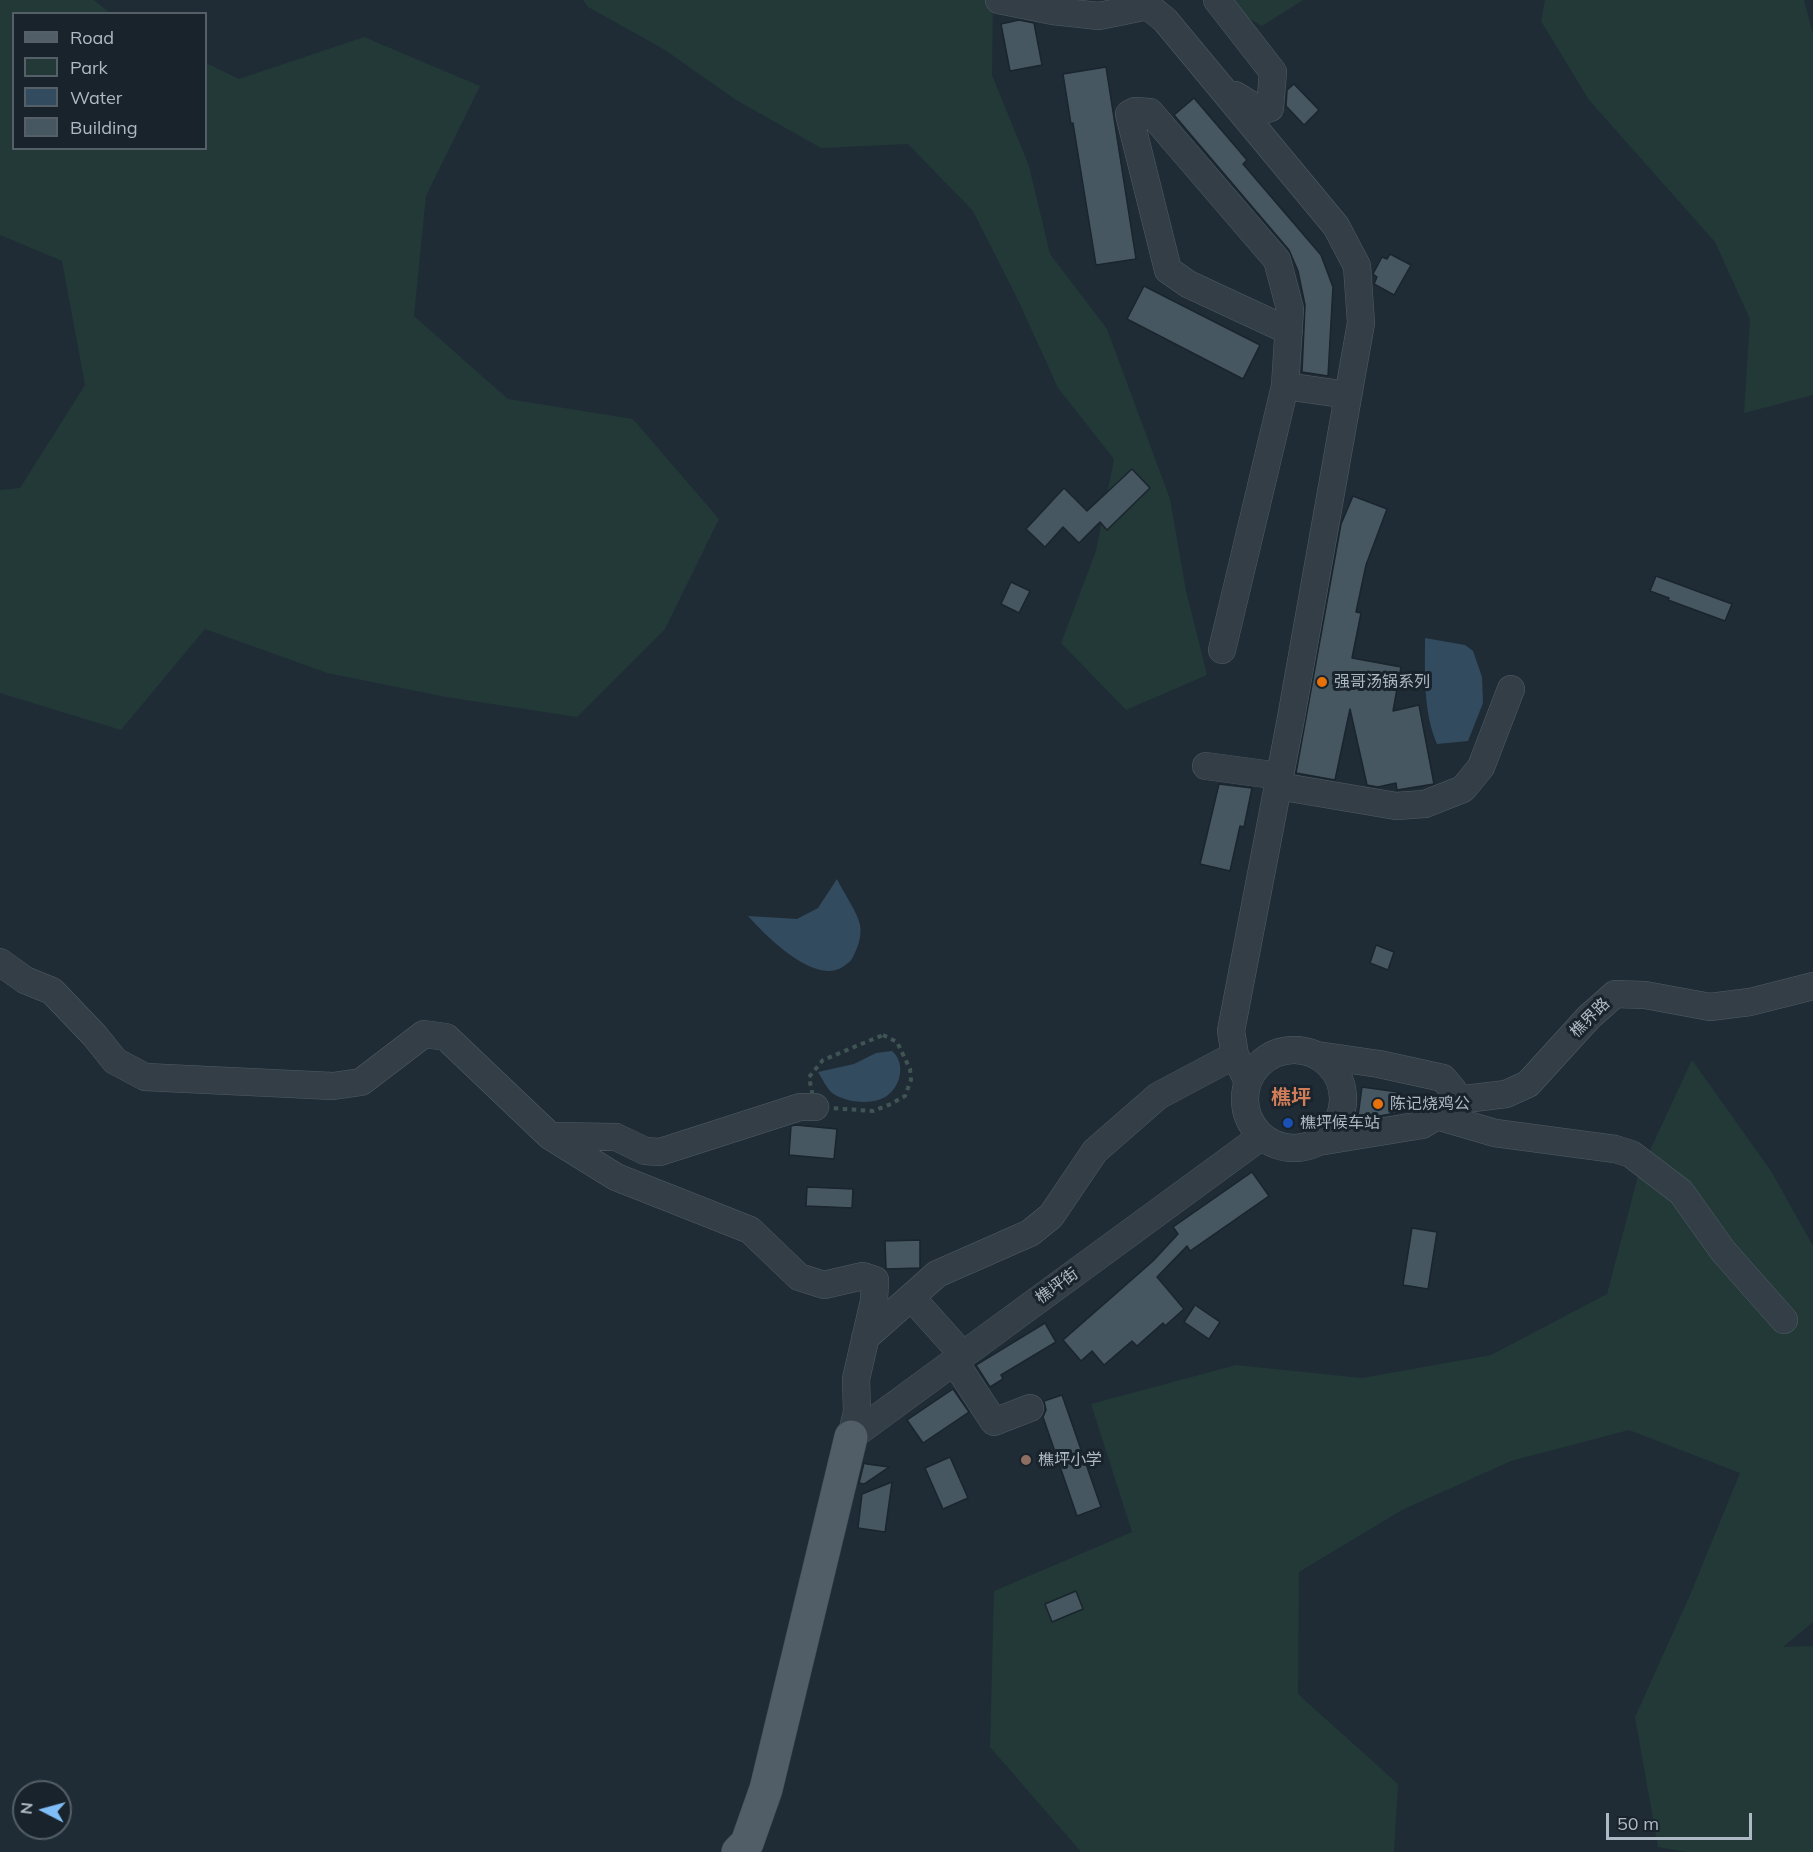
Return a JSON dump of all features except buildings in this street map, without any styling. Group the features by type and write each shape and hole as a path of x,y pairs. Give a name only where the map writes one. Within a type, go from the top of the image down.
{"main road":[{"path":"741,1851 747,1843 766,1789 851,1437"}],"street":[{"path":"999,0 1053,12 1099,16 1146,3 1165,20 1336,226 1357,266 1361,323 1232,1031 1235,1055 1248,1082"},
{"path":"1217,0 1273,72 1270,108 1261,111 1218,84"},
{"path":"1222,650 1285,386 1289,331 1290,309 1277,260 1150,112 1135,111 1129,114 1168,270 1188,284 1289,331"},
{"path":"1285,386 1348,395"},
{"path":"1206,766 1396,806 1425,804 1463,789 1481,767 1511,689"},
{"path":"0,962 25,980 52,991 95,1036 115,1061 145,1077 333,1086 361,1082 424,1034 446,1037 550,1136 616,1177 750,1230 799,1277 825,1285 863,1276 875,1281 874,1300 856,1379 857,1412 851,1437"},
{"name":"樵界路","path":"1447,1108 1506,1094 1528,1084 1588,1017 1615,994 1645,994 1710,1007 1750,1002 1813,986"},
{"path":"1294,1050 1379,1064 1443,1078 1453,1090 1447,1108 1422,1125 1318,1142 1295,1148 1272,1143 1262,1136 1254,1127 1246,1106 1248,1082 1262,1062 1282,1051 1294,1050"},
{"path":"865,1338 937,1274 1030,1233 1051,1216 1095,1151 1158,1096 1235,1055"},
{"path":"1317,1055 1335,1071 1343,1092 1340,1116 1335,1126 1318,1142"},
{"path":"550,1136 616,1137 645,1151 660,1152 800,1107 815,1107"},
{"path":"1447,1108 1495,1133 1616,1149 1631,1154 1681,1192 1723,1251 1785,1320"},
{"name":"樵坪街","path":"851,1437 1262,1136"},
{"path":"911,1297 959,1358 994,1422 1030,1408"}],"path":[{"path":"883,1035 897,1042 910,1069 910,1080 905,1096 873,1111 815,1107 809,1077 823,1060 883,1035"}],"green space":[{"path":"0,0 94,0 109,12 12,12 12,150 207,150 207,63 239,79 364,37 480,86 426,196 414,316 508,399 633,419 719,519 665,629 577,717 446,697 327,673 205,629 121,730 0,693 0,490 20,488 85,385 62,261 0,235"},
{"path":"583,0 993,0 992,75 1029,166 1050,254 1107,329 1170,499 1186,591 1207,675 1126,710 1061,643 1096,551 1114,459 1058,388 1019,302 973,211 908,144 821,148 736,100 665,50 588,7"},
{"path":"1217,0 1303,0 1262,26"},
{"path":"1545,0 1804,0 1813,34 1813,395 1744,413 1750,319 1715,242 1589,100 1541,21"},
{"path":"1692,1060 1771,1171 1813,1246 1813,1622 1783,1647 1813,1646 1813,1852 1687,1852 1658,1847 1635,1717 1690,1595 1740,1473 1629,1430 1511,1461 1402,1510 1299,1572 1298,1694 1398,1784 1394,1852 1081,1852 990,1747 994,1591 1132,1532 1091,1404 1236,1365 1362,1378 1491,1355 1607,1294 1638,1176"}],"water":[{"path":"1425,638 1465,645 1473,651 1482,677 1483,703 1468,741 1437,744 1427,705"},
{"path":"837,879 859,920 860,929 859,941 851,960 833,971 820,970 806,965 792,956 748,916 797,919 818,908"},
{"path":"892,1051 899,1061 899,1079 888,1095 875,1101 851,1101 837,1096 829,1090 818,1072 854,1064 876,1053"}],"place":[{"name":"强哥汤锅系列","path":"1322,682"},
{"name":"陈记烧鸡公","path":"1378,1104"},
{"name":"樵坪候车站","path":"1288,1123"},
{"name":"樵坪小学","path":"1026,1460"}],"district":[{"name":"樵坪","path":"1291,1098"}]}
